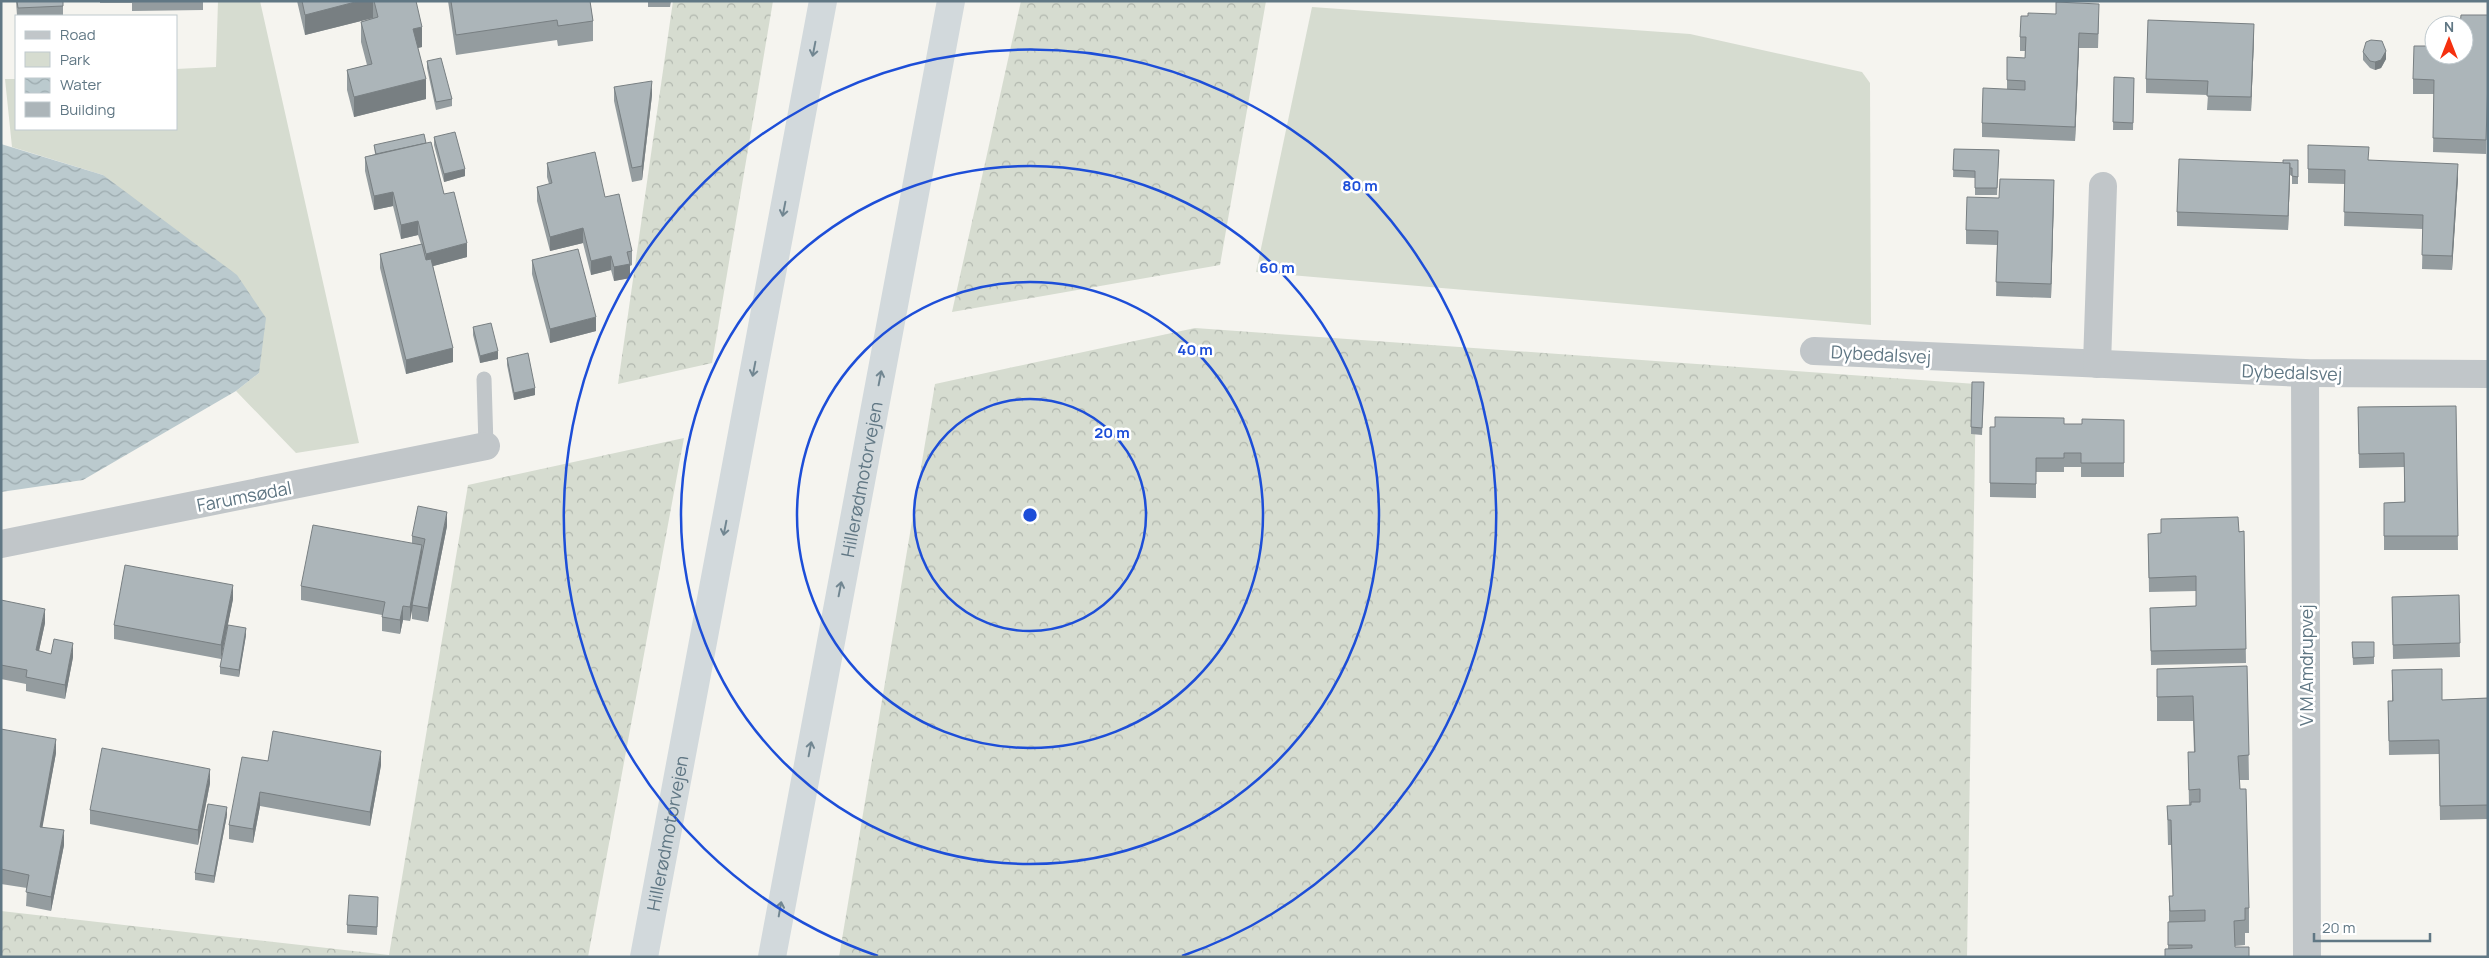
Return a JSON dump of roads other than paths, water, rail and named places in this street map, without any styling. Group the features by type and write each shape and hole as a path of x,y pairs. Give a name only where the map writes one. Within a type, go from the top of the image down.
{"highway":[{"name":"Hillerødmotorvejen","path":"644,957 822,1"},
{"name":"Hillerødmotorvejen","path":"772,957 951,1"}],"street":[{"path":"2096,364 2103,186"},
{"name":"Dybedalsvej","path":"1814,351 2305,374 2488,374"},
{"name":"V M Amdrupvej","path":"2305,374 2307,957"},
{"name":"Farumsødal","path":"1,544 331,479 486,446"}],"lane":[{"path":"484,379 486,446"}],"water":[{"path":"1,144 103,175 237,275 266,318 259,373 236,391 83,480 1,492"}]}
